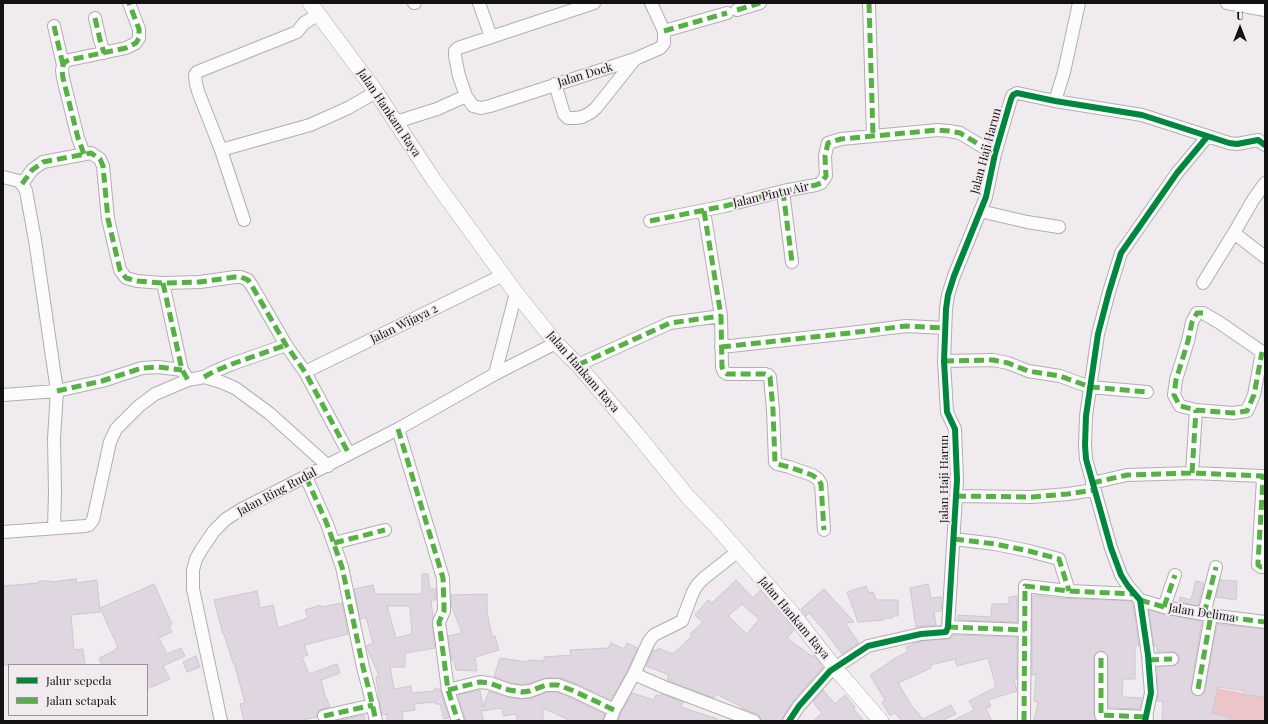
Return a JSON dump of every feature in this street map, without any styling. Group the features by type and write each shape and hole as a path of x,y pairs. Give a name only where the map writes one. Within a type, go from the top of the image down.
{"main road":[{"name":"Jalan Hankam Raya","path":"315,8 376,92 433,179 516,293 556,343 578,365 688,497 792,613 835,668 881,721"}],"street":[{"path":"63,66 65,62 69,60 132,46 136,43 139,38 139,29 129,3"},
{"path":"479,3 491,37"},
{"path":"396,122 437,109 461,98 455,56 455,51 458,48 594,3"},
{"path":"651,3 664,31 760,3"},
{"path":"869,3 873,136"},
{"path":"1079,3 1064,72 1055,101 1142,115 1229,143 1237,144 1258,140 1265,145"},
{"path":"1227,3 1265,10"},
{"path":"244,220 221,150 196,84 195,75 197,72 297,32 315,8"},
{"path":"95,18 104,53"},
{"path":"54,26 63,66 63,78 78,138 84,154"},
{"name":"Jalan Dock","path":"461,98 473,106 481,108 635,59 662,46 664,43 664,31"},
{"path":"555,84 564,114 568,118 582,117 596,108 635,59"},
{"path":"221,150 310,125 348,108 376,92"},
{"name":"Jalan Haji Harun","path":"948,627 957,480 955,429 947,412 944,361 948,295 954,276 986,197 995,154 1010,99 1017,93 1055,101"},
{"name":"Jalan Pintu Air","path":"650,221 704,211 783,191 816,185 824,180 826,176 825,156 828,143 841,139 938,130 949,131 960,134 995,154"},
{"path":"1101,658 1101,715 1146,719 1151,693 1149,660 1137,597 1121,575 1115,561 1093,486 1086,459 1086,416 1098,334 1104,308 1121,253 1177,173 1207,137"},
{"path":"22,184 32,170 43,162 91,153 100,159 103,166 108,218 120,270 126,278 130,280 163,282 200,282 235,277 245,278 252,286 286,345 305,372 349,454"},
{"path":"3,177 15,179 22,184 26,191 35,240 56,391 54,439 54,528"},
{"path":"1203,283 1253,200 1265,183"},
{"path":"783,191 792,262"},
{"path":"704,211 721,316 722,367 724,372 728,374 765,374 770,377 775,462 777,464 812,475 818,479 820,484 824,530"},
{"path":"980,211 1027,222 1059,227"},
{"path":"1234,233 1265,257"},
{"name":"Jalan Wijaya 2","path":"305,372 503,275"},
{"path":"163,282 185,375"},
{"path":"495,374 516,293"},
{"path":"1197,313 1204,313 1263,353 1254,395 1246,411 1233,413 1196,410 1180,406 1174,395 1176,380 1192,322 1197,313"},
{"path":"578,365 670,323 721,316"},
{"path":"721,347 850,334 906,326 945,328"},
{"name":"Jalan Ring Rudal","path":"221,721 193,589 193,570 196,560 214,531 226,519 242,509 398,429 495,374 556,343"},
{"path":"204,378 213,372 232,364 286,345"},
{"path":"944,361 993,360 1008,363 1028,371 1060,376 1090,387 1147,392"},
{"path":"3,395 56,391 102,381 142,368 158,367 185,375 220,382 235,388 269,413 328,466"},
{"path":"3,532 89,525 93,520 100,494 110,442 116,429 139,406 185,375"},
{"path":"1192,473 1196,410"},
{"path":"398,429 444,578 444,611 439,622 448,690 458,721"},
{"path":"956,496 1032,497 1068,494 1127,475 1192,473 1260,475 1263,477 1258,565 1265,567"},
{"path":"306,477 327,524 342,567 376,721"},
{"path":"334,543 385,530"},
{"path":"954,539 995,544 1059,559 1069,591"},
{"path":"448,690 480,682 522,692 530,691 546,685 558,685 574,691 612,716 649,641 654,635 682,622 693,592 698,584 737,552"},
{"path":"1198,689 1216,567"},
{"path":"1164,607 1175,575"},
{"name":"Jalan Delima","path":"1025,630 1025,586 1137,597 1164,607 1265,622"},
{"path":"789,721 799,706 830,672 868,646 888,640 921,634 946,632 948,627 1025,630 1024,721"},
{"path":"1149,660 1172,659"},
{"path":"634,674 754,721"},
{"path":"324,716 373,705"}],"shaded area":[{"path":"1217,688 1265,697 1265,721 1210,721"}],"building":[{"path":"422,574 428,574 430,589 436,589 436,600 431,600 435,648 405,653 405,667 390,667 394,689 411,686 412,693 440,689 449,718 444,719 440,704 435,704 435,702 414,704 415,710 402,712 403,721 387,721 387,714 382,715 381,710 376,677 379,676 366,646 373,643 366,617 360,619 354,589 373,585 375,594 422,594","holes":["387,606 410,606 412,634 396,638"]},
{"path":"76,579 76,583 97,580 100,612 71,615 74,650 83,649 85,664 3,665 3,586 39,583 39,581 51,582"},
{"path":"736,580 753,598 760,590 794,630 787,638 813,657 814,655 823,667 793,701 782,721 761,721 757,714 741,708 742,707 716,694 714,698 667,680 669,675 646,666 653,650 657,651 658,648 673,654 692,636 690,634 703,622 695,615 708,600 712,603","holes":["742,604 759,619 747,634 728,616"]},
{"path":"1220,580 1237,581 1236,600 1216,597"},
{"path":"1196,581 1204,583 1198,606 1179,602 1180,597 1191,600"},
{"path":"154,584 172,624 169,626 172,632 159,638 167,654 181,648 185,656 163,666 170,679 148,689 148,664 102,664 99,658 116,650 118,647 100,608"},
{"path":"928,584 931,598 942,597 941,611 934,612 936,625 916,627 910,588"},
{"path":"866,586 869,593 873,592 876,600 898,600 898,616 884,618 884,620 858,622 847,592"},
{"path":"824,589 854,622 845,623 859,643 842,654 809,613 806,616 801,609"},
{"path":"257,591 260,608 273,605 278,628 308,618 305,610 320,605 321,607 342,603 348,634 304,645 308,655 302,657 309,674 337,664 340,673 321,680 326,699 330,707 319,710 317,717 297,721 244,721 240,704 245,703 214,600"},
{"path":"487,594 487,612 492,636 495,636 499,650 475,657 477,671 456,670 454,660 452,660 448,636 462,633 451,604 451,595"},
{"path":"1035,595 1057,598 1131,601 1133,603 1139,646 1135,646 1135,679 1123,679 1122,697 1142,698 1140,709 1108,708 1108,658 1105,652 1101,651 1095,654 1094,658 1094,715 1097,721 1034,721 1038,702 1034,701 1036,674 1032,675 1032,596"},
{"path":"1017,596 1017,622 958,620 958,615 991,617 992,604 1009,604 1009,597"},
{"path":"1149,610 1202,621 1191,688 1193,694 1197,696 1203,694 1205,690 1217,624 1265,629 1265,697 1244,695 1245,691 1218,687 1212,713 1230,717 1230,721 1162,721 1163,701 1157,701 1157,667 1176,665 1179,662 1179,658 1175,652 1157,652 1157,646 1154,646"},
{"path":"953,635 1017,637 1017,679 1014,680 1017,691 988,700 991,706 986,709 992,721 952,721 974,710 969,701 996,687 988,658 957,666 955,659 930,665 931,668 898,683 911,705 923,719 951,705 956,714 941,721 902,721 895,713 890,716 882,702 885,700 870,675 893,659 908,652 906,647 922,641 951,638"},
{"path":"611,643 624,649 627,643 638,648 611,700 577,684 560,678 546,678 528,684 522,684 511,683 494,677 500,658 528,662 528,660 544,661 544,657 571,655 570,650 608,648"},
{"path":"196,656 200,667 187,672 183,662"},
{"path":"480,690 483,707 489,691 507,697 521,699 532,698 547,692 557,692 605,714 603,721 571,721 543,708 543,721 517,721 516,714 503,716 502,708 481,711 484,721 466,721 458,695"},
{"path":"823,690 835,704 845,695 855,707 853,708 864,721 813,721 822,713 813,702"},
{"path":"632,693 654,700 656,695 660,696 661,694 683,702 681,707 718,719 717,721 618,721"},
{"path":"364,715 365,721 336,721"}],"marked path":[{"path":"84,154 78,138 63,78 63,65 69,60 126,48 136,43 139,38 139,29 129,3"},
{"path":"737,10 760,3"},
{"path":"869,3 873,136"},
{"path":"664,31 727,13"},
{"path":"95,18 104,53"},
{"path":"54,26 63,65"},
{"path":"650,221 725,206 821,183 826,176 825,156 828,143 841,139 938,130 949,131 960,133 995,154"},
{"path":"22,184 32,170 43,162 91,153 100,159 103,166 108,219 120,270 126,278 137,281 163,283 200,282 235,277 241,277 248,280 286,345 305,372 349,454"},
{"path":"783,191 792,262"},
{"path":"704,211 721,316 722,367 724,372 727,374 765,374 770,377 775,462 777,464 812,475 818,479 821,484 824,530"},
{"path":"163,283 182,370 188,380"},
{"path":"1203,313 1197,313 1192,322 1176,380 1174,395 1180,406 1196,410 1233,413 1247,411 1254,395 1262,352"},
{"path":"578,365 670,323 721,316"},
{"path":"721,347 906,326 945,328"},
{"path":"204,377 232,364 286,345"},
{"path":"944,361 993,360 1008,363 1028,371 1060,376 1090,387 1147,392"},
{"path":"57,391 102,381 142,368 158,367 182,370"},
{"path":"1192,473 1196,410"},
{"path":"398,429 443,578 444,611 439,622 448,690 458,721"},
{"path":"1092,483 1127,475 1192,473 1262,476 1258,565 1265,567"},
{"path":"306,477 327,524 342,567 376,721"},
{"path":"956,496 1032,497 1094,490"},
{"path":"334,543 385,530"},
{"path":"954,539 995,544 1059,559 1069,591"},
{"path":"1204,614 1216,567"},
{"path":"1164,607 1175,575"},
{"path":"1024,721 1025,586 1069,591 1134,594"},
{"path":"1140,600 1164,607 1209,615 1265,622"},
{"path":"1198,689 1211,615"},
{"path":"948,627 1025,630"},
{"path":"1101,658 1101,715 1147,717"},
{"path":"1149,660 1172,659"},
{"path":"448,690 480,682 522,692 530,691 546,685 558,685 614,710"},
{"path":"324,716 373,705"}],"cycle path":[{"path":"789,721 799,706 830,671 868,646 921,634 946,632 948,627 957,480 955,429 947,412 944,361 946,309 948,295 954,276 986,197 995,154 1013,95 1017,93 1055,101 1142,115 1229,143 1237,144 1258,140 1265,145"},
{"path":"1145,721 1151,693 1148,655 1140,600 1121,575 1111,548 1086,459 1086,416 1098,334 1121,253 1177,173 1207,137"}]}
